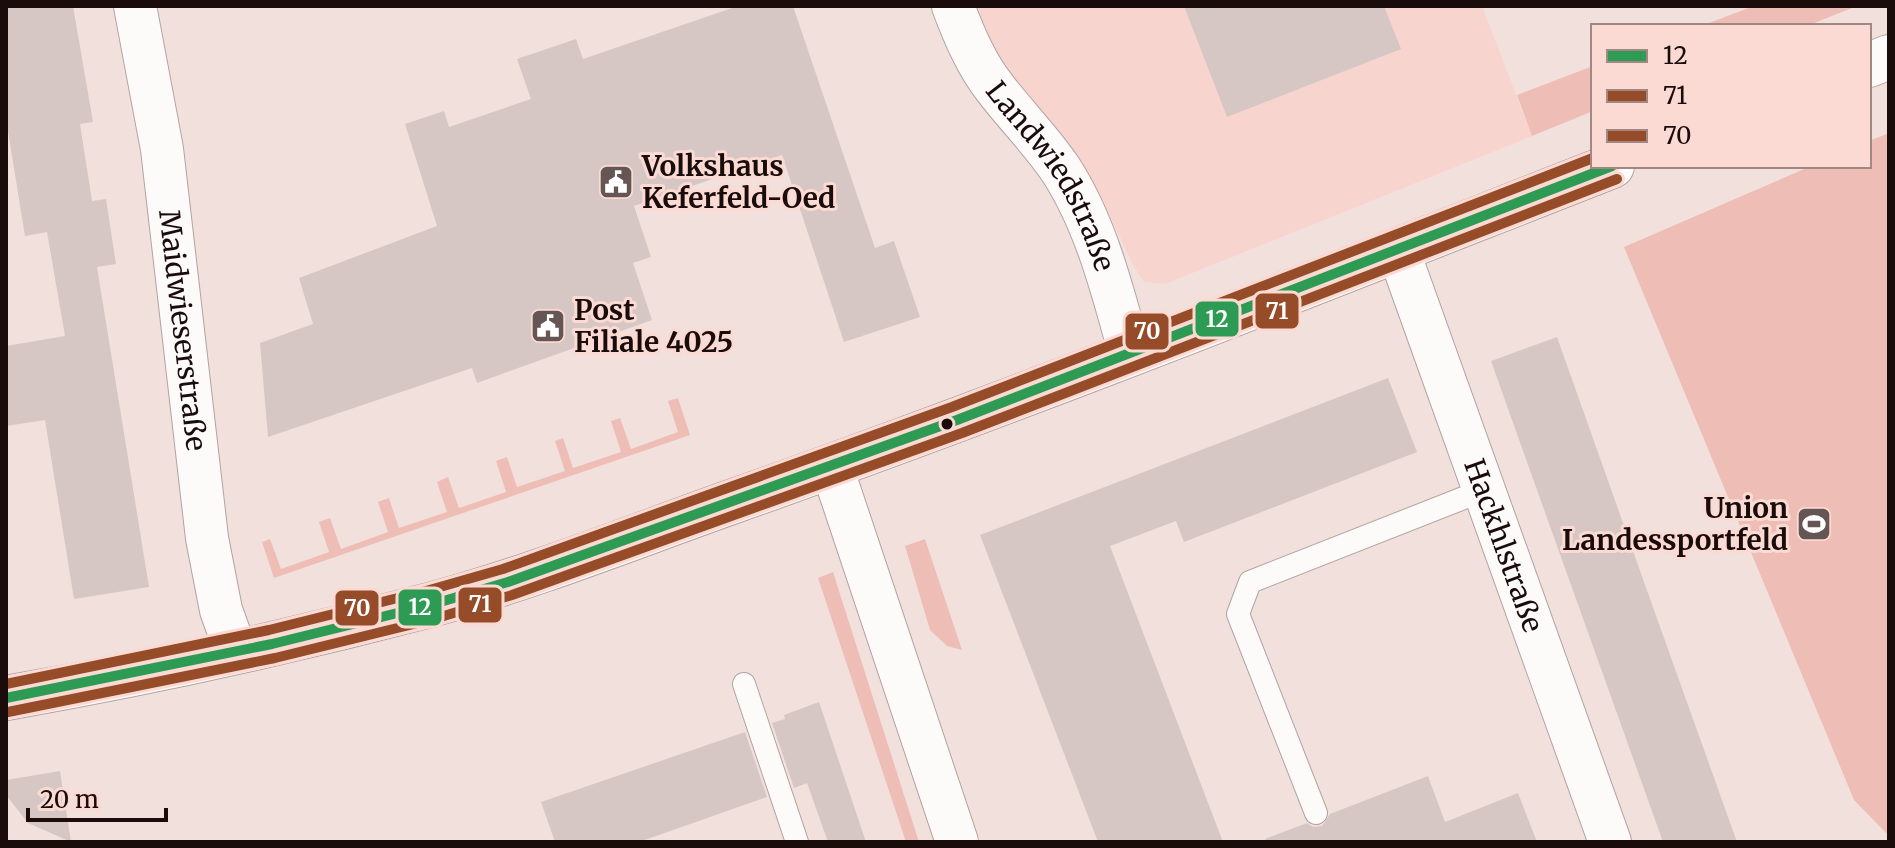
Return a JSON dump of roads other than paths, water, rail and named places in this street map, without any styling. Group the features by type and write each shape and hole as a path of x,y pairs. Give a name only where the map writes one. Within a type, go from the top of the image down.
{"main road":[{"path":"6,698 147,673 236,652 433,604 542,570 832,468 1607,168"}],"street":[{"name":"Maidwieserstraße","path":"135,6 162,149 207,538 221,610 236,652"},
{"name":"Landwiedstraße","path":"953,6 974,57 994,87 1044,147 1074,192 1117,304 1130,354"},
{"name":"Hackhlstraße","path":"1398,250 1610,842"},
{"path":"832,468 957,842"}],"lane":[{"path":"1316,813 1238,614 1250,582 1484,490"},
{"path":"744,684 797,842"}],"place":[{"name":"Volkshaus Keferfeld-Oed","path":"616,182"},
{"name":"Post Filiale 4025","path":"548,326"},
{"name":"Union Landessportfeld","path":"1814,524"}]}
